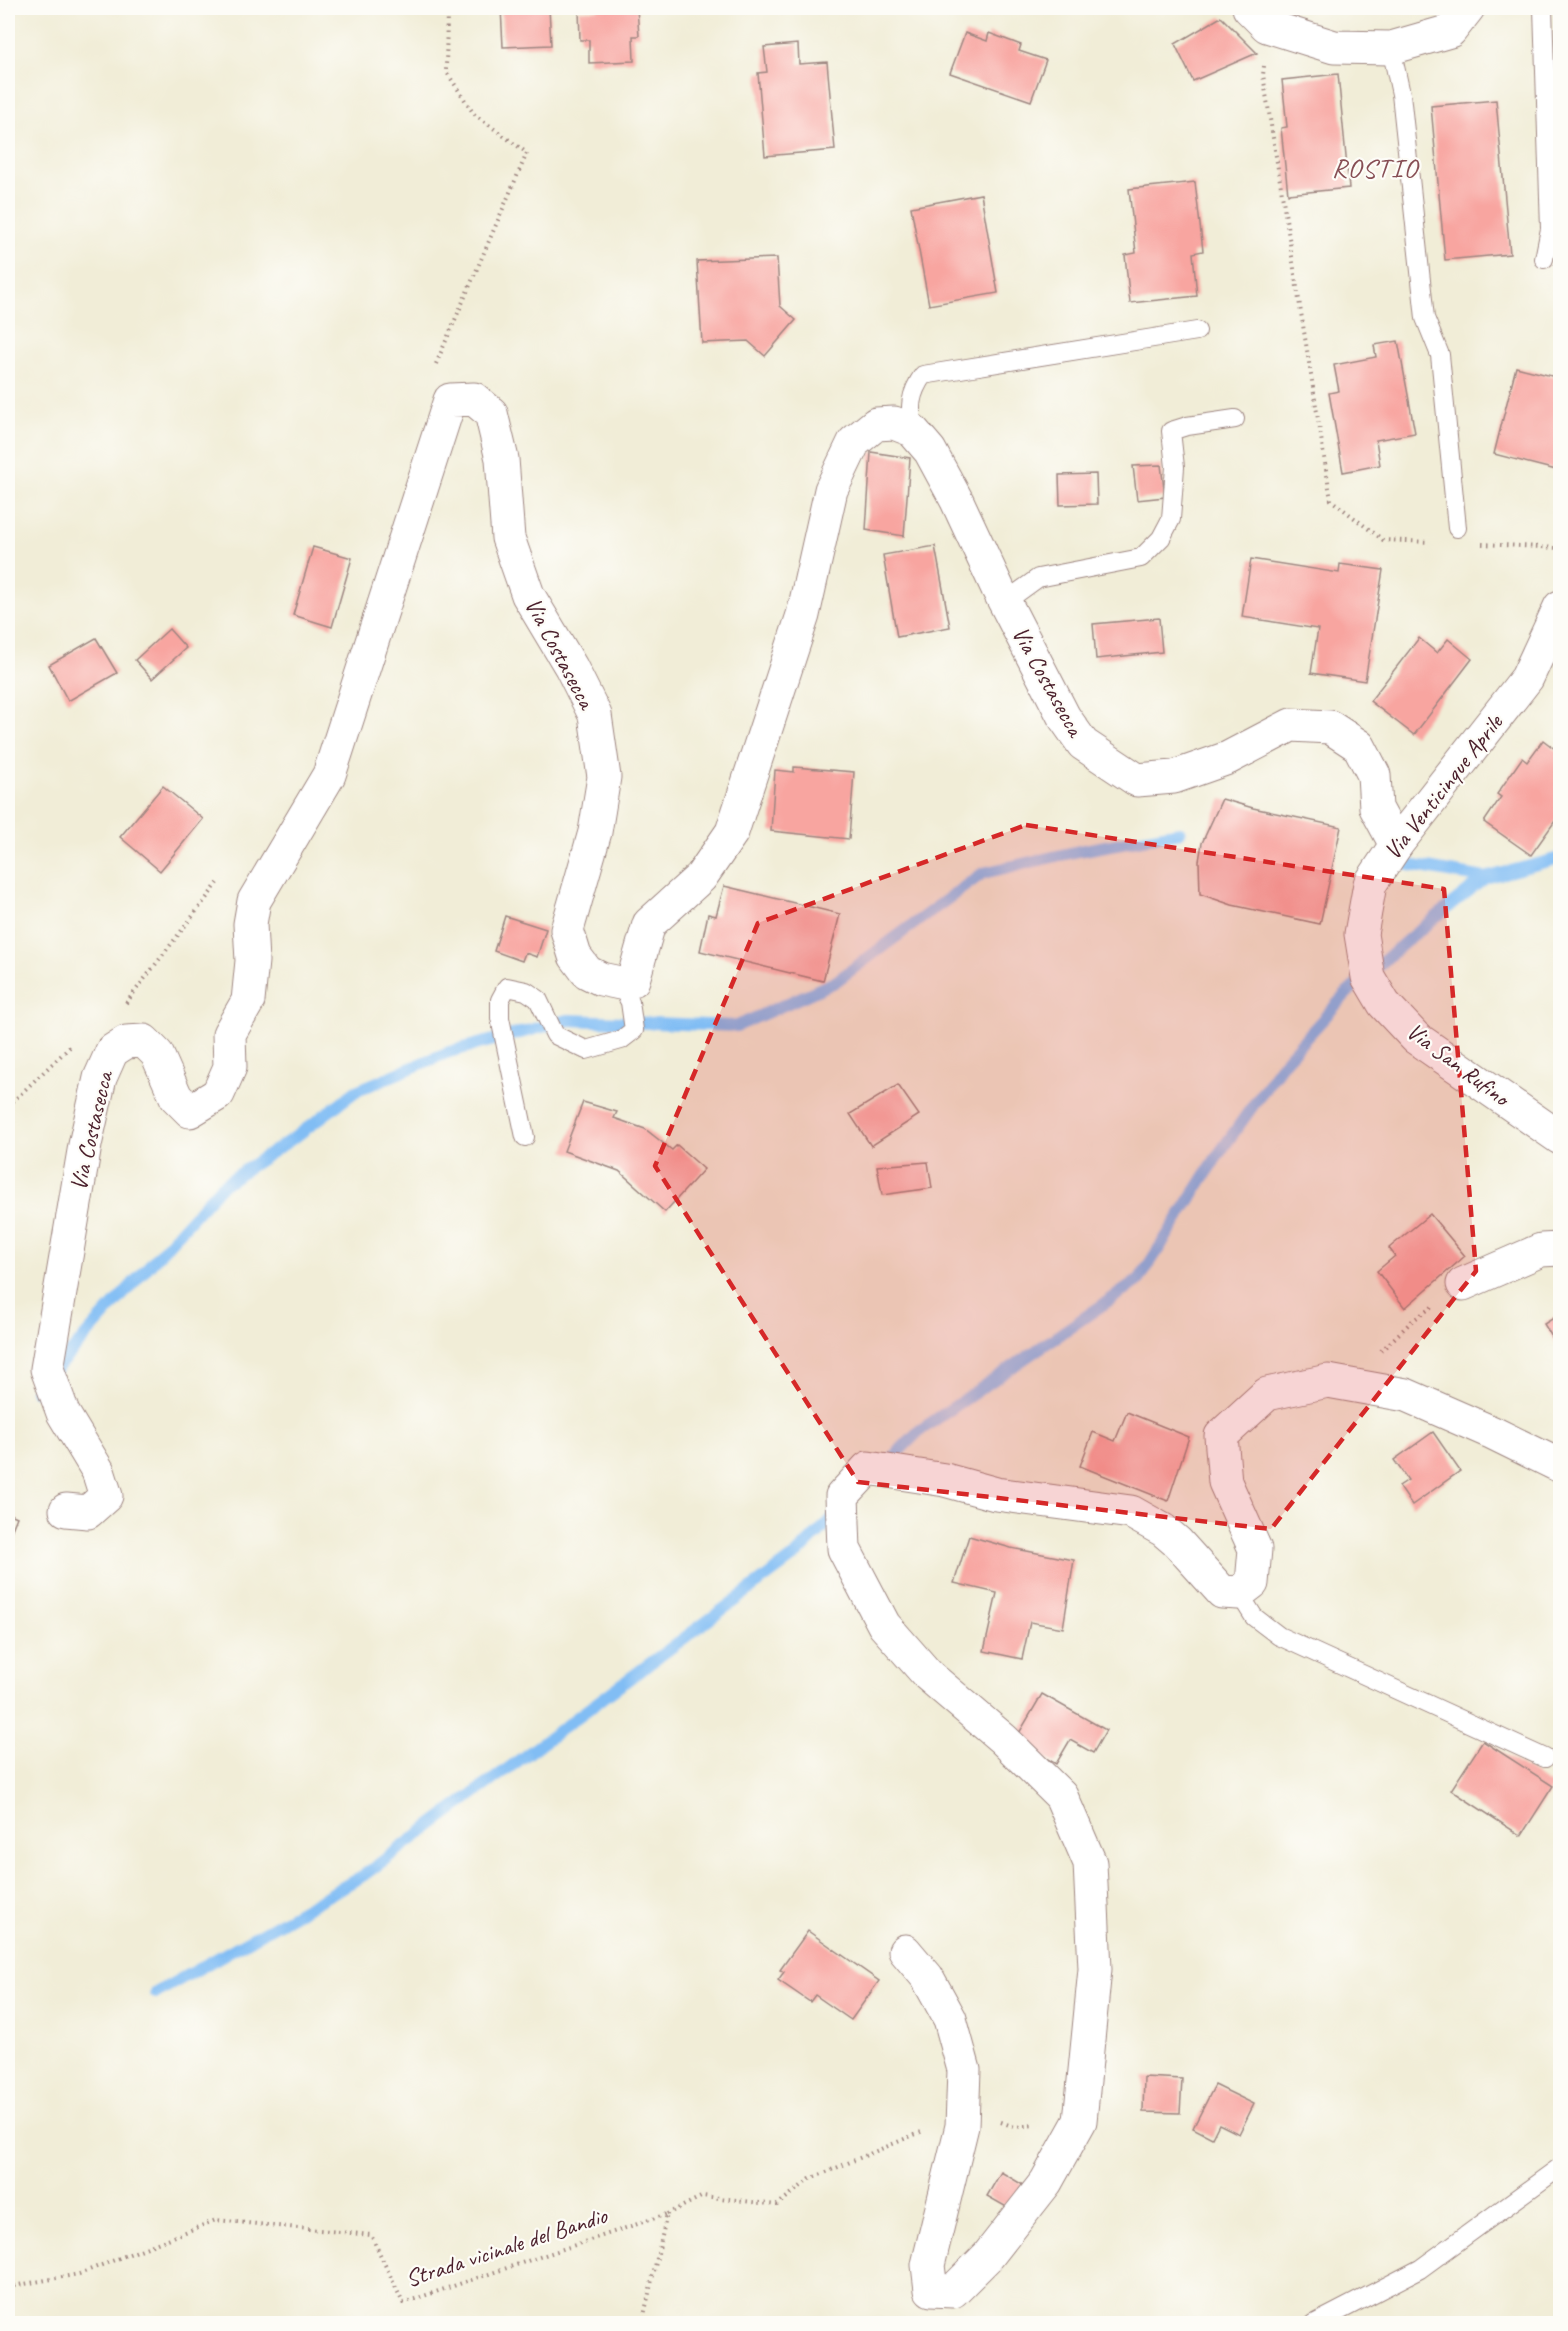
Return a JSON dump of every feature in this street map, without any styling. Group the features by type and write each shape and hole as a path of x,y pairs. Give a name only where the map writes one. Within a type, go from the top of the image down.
{"street":[{"path":"1258,17 1334,46 1391,48 1450,31 1468,8"},
{"name":"Via Costasecca","path":"66,1510 88,1512 106,1496 98,1471 63,1413 47,1369 85,1145 100,1078 111,1052 126,1042 144,1041 157,1054 176,1097 190,1111 218,1094 230,1067 229,1034 248,1001 252,961 250,924 254,901 330,775 450,400 474,399 491,413 502,459 508,538 528,595 571,667 595,715 604,777 595,832 567,930 575,956 587,972 601,980 620,983"},
{"path":"620,983 633,980 649,924 701,878 732,832 803,615 831,490 854,442 876,424 894,423 912,430"},
{"name":"Via Costasecca","path":"912,430 930,451 1064,717 1083,744 1137,780 1174,777 1228,758 1291,725 1330,728 1359,746 1374,775 1376,808 1396,845"},
{"name":"Via Venticinque Aprile","path":"1368,977 1361,933 1370,884 1396,845 1527,678 1560,607"},
{"name":"Via San Rufino","path":"1368,977 1384,1004 1416,1038 1560,1138"},
{"path":"1463,1284 1541,1250 1560,1249"},
{"path":"904,1951 927,1977 950,2019 964,2070 960,2137 928,2265 931,2290 953,2291 988,2256 1046,2182 1080,2121 1095,1969 1090,1863 1061,1796 1003,1739 928,1675 884,1625 844,1550 842,1496 868,1468 945,1480 996,1494 1131,1512 1163,1530 1177,1542 1222,1592 1239,1593 1252,1583 1255,1549 1225,1482 1221,1436 1267,1395 1328,1381 1406,1395 1493,1433 1560,1466"}],"lane":[{"path":"1543,8 1550,229 1544,260"},
{"path":"1391,48 1401,94 1425,318 1440,355 1457,528"},
{"path":"912,430 910,403 916,385 923,375 1197,331"},
{"path":"1005,602 1038,578 1141,558 1161,538 1171,519 1175,467 1171,431 1187,426 1235,419"},
{"path":"525,1137 500,1018 500,1000 507,987 526,991 538,999 555,1035 586,1050 621,1040 634,1030 630,1002 620,983"},
{"path":"1239,1593 1254,1617 1279,1636 1545,1758"},
{"path":"1314,2324 1420,2269 1502,2212 1560,2167"}],"path":[{"path":"432,375 527,153 474,114 446,71 447,8"},
{"path":"1258,17 1263,75 1332,500 1383,540 1431,542"},
{"path":"1478,544 1560,548"},
{"path":"122,1009 224,875"},
{"name":"Via Costasecca","path":"8,1106 67,1047 77,1042"},
{"path":"1346,1384 1412,1321 1463,1284"},
{"path":"642,2324 667,2214 703,2196 777,2205 810,2180 911,2138 963,2109 1015,2127 1080,2121"},
{"name":"Strada vicinale del Bandio","path":"8,2287 79,2274 216,2220 370,2235 403,2303 667,2214"}],"highlighted area":[{"path":"1026,825 1444,889 1476,1271 1271,1529 858,1482 655,1166 758,923"}],"building":[{"path":"501,8 549,8 551,45 503,47"},
{"path":"598,8 637,8 639,36 633,36 634,61 589,63 589,40 580,40 579,10 598,10"},
{"path":"1221,17 1257,53 1193,81 1175,44"},
{"path":"965,33 987,41 989,33 1021,45 1019,51 1046,60 1031,101 950,73"},
{"path":"798,44 799,64 827,62 835,150 765,156 758,73 767,72 764,47"},
{"path":"1338,74 1349,188 1288,194 1281,128 1287,127 1282,80"},
{"path":"1496,100 1510,254 1445,260 1431,106"},
{"path":"1195,182 1203,251 1193,253 1197,296 1130,303 1125,255 1136,253 1129,189"},
{"path":"981,194 998,293 929,305 911,207"},
{"path":"777,258 780,306 796,320 765,356 748,341 702,343 697,261"},
{"path":"1398,341 1415,433 1376,440 1380,465 1343,472 1329,393 1339,391 1334,365 1376,357 1374,345"},
{"path":"1516,367 1560,378 1560,471 1494,454"},
{"path":"871,452 910,458 904,536 866,530"},
{"path":"1161,465 1165,497 1137,500 1133,466"},
{"path":"1096,474 1097,504 1060,505 1059,475"},
{"path":"935,546 950,627 897,637 883,555"},
{"path":"313,547 352,558 332,627 293,615"},
{"path":"1251,559 1339,573 1340,564 1383,570 1365,681 1311,673 1318,629 1242,617"},
{"path":"1159,618 1162,652 1096,659 1093,624"},
{"path":"169,629 186,648 152,679 135,660"},
{"path":"96,638 117,673 68,701 49,665"},
{"path":"1419,638 1437,653 1448,639 1472,659 1414,735 1370,701"},
{"path":"1543,740 1560,753 1560,814 1531,855 1484,822 1501,797 1497,794 1522,758 1527,762"},
{"path":"794,767 854,772 849,839 771,831 775,770 794,772"},
{"path":"163,786 203,819 160,871 120,837"},
{"path":"1222,799 1341,827 1320,924 1232,905 1200,894 1199,861 1202,843"},
{"path":"724,886 840,914 823,981 700,951 708,914 716,916"},
{"path":"505,916 546,929 537,957 525,953 522,961 494,951"},
{"path":"898,1085 919,1115 871,1146 850,1114"},
{"path":"583,1102 617,1112 614,1118 645,1129 672,1150 677,1145 704,1169 665,1212 619,1171 564,1151"},
{"path":"928,1162 932,1188 882,1195 877,1166"},
{"path":"1430,1214 1465,1256 1405,1308 1377,1271 1395,1256 1389,1248"},
{"path":"1560,1314 1560,1350 1544,1324"},
{"path":"1127,1412 1189,1437 1168,1501 1080,1466 1093,1432 1115,1441"},
{"path":"1433,1432 1460,1471 1412,1505 1399,1486 1408,1480 1394,1460"},
{"path":"8,1513 17,1517 8,1539"},
{"path":"969,1536 1011,1548 1074,1560 1063,1628 1030,1622 1022,1659 984,1651 997,1593 954,1583"},
{"path":"1042,1694 1106,1730 1093,1753 1070,1740 1056,1764 1015,1740"},
{"path":"1483,1741 1553,1786 1521,1836 1451,1790"},
{"path":"808,1931 879,1981 851,2020 815,1995 810,2002 778,1980 784,1972 780,1970"},
{"path":"1144,2077 1182,2079 1180,2113 1143,2112"},
{"path":"1215,2085 1254,2104 1239,2134 1219,2124 1212,2138 1193,2128"},
{"path":"1001,2172 1023,2185 1010,2209 987,2196"}],"waterway":[{"path":"36,1391 221,1186 298,1135 356,1091 449,1052 568,1020 737,1026 835,982 983,873 1079,851 1180,832"},
{"path":"883,1467 919,1431 1139,1280 1218,1155 1283,1063 1346,994 1411,937 1485,878 1560,858"},
{"path":"1409,865 1485,878"},
{"path":"156,1993 364,1875 795,1556 838,1513"}],"district":[{"name":"ROSTIO","path":"1375,168"}]}
